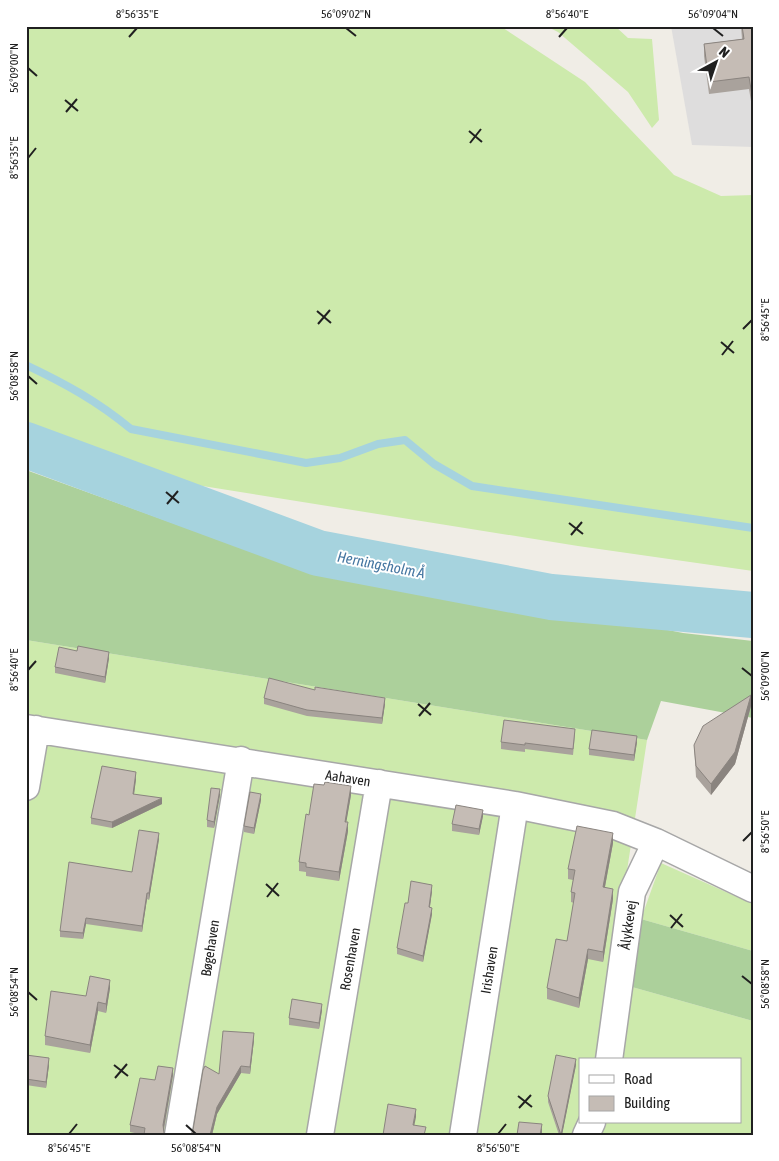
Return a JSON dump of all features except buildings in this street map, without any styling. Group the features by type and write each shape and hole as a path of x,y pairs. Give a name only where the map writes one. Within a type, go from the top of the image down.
{"lane":[{"name":"Aahaven","path":"26,788 31,729 241,760 514,805 613,824 656,842"},
{"name":"Bøgehaven","path":"178,1135 241,760"},
{"name":"Rosenhaven","path":"320,1135 379,783"},
{"name":"Irishaven","path":"462,1135 514,805"},
{"path":"656,842 753,889"},
{"name":"Ålykkevej","path":"609,1058 632,892 656,842"}],"shaded area":[{"path":"671,26 753,26 753,147 692,145"}],"green space":[{"path":"26,26 500,26 585,82 674,175 721,196 753,195 753,571 578,546 146,477 26,429"},
{"path":"546,26 615,26 628,38 652,39 659,120 652,128 628,92 558,32"},
{"path":"26,470 192,530 408,578 683,633 753,641 753,718 661,701 647,740 26,640"},
{"path":"26,640 647,740 598,1058 579,1058 579,1120 573,1135 26,1135"},
{"path":"661,863 753,904 753,951 641,919"},
{"path":"641,919 753,951 753,1021 632,987"},
{"path":"632,987 753,1021 753,1135 598,1135 602,1124 742,1124 742,1058 623,1058"}],"waterway":[{"path":"26,365 81,394 131,429 306,463 340,458 378,444 405,440 434,464 472,486 753,528"},
{"name":"Herningsholm Å","path":"26,445 318,553 551,597 753,615"}]}
